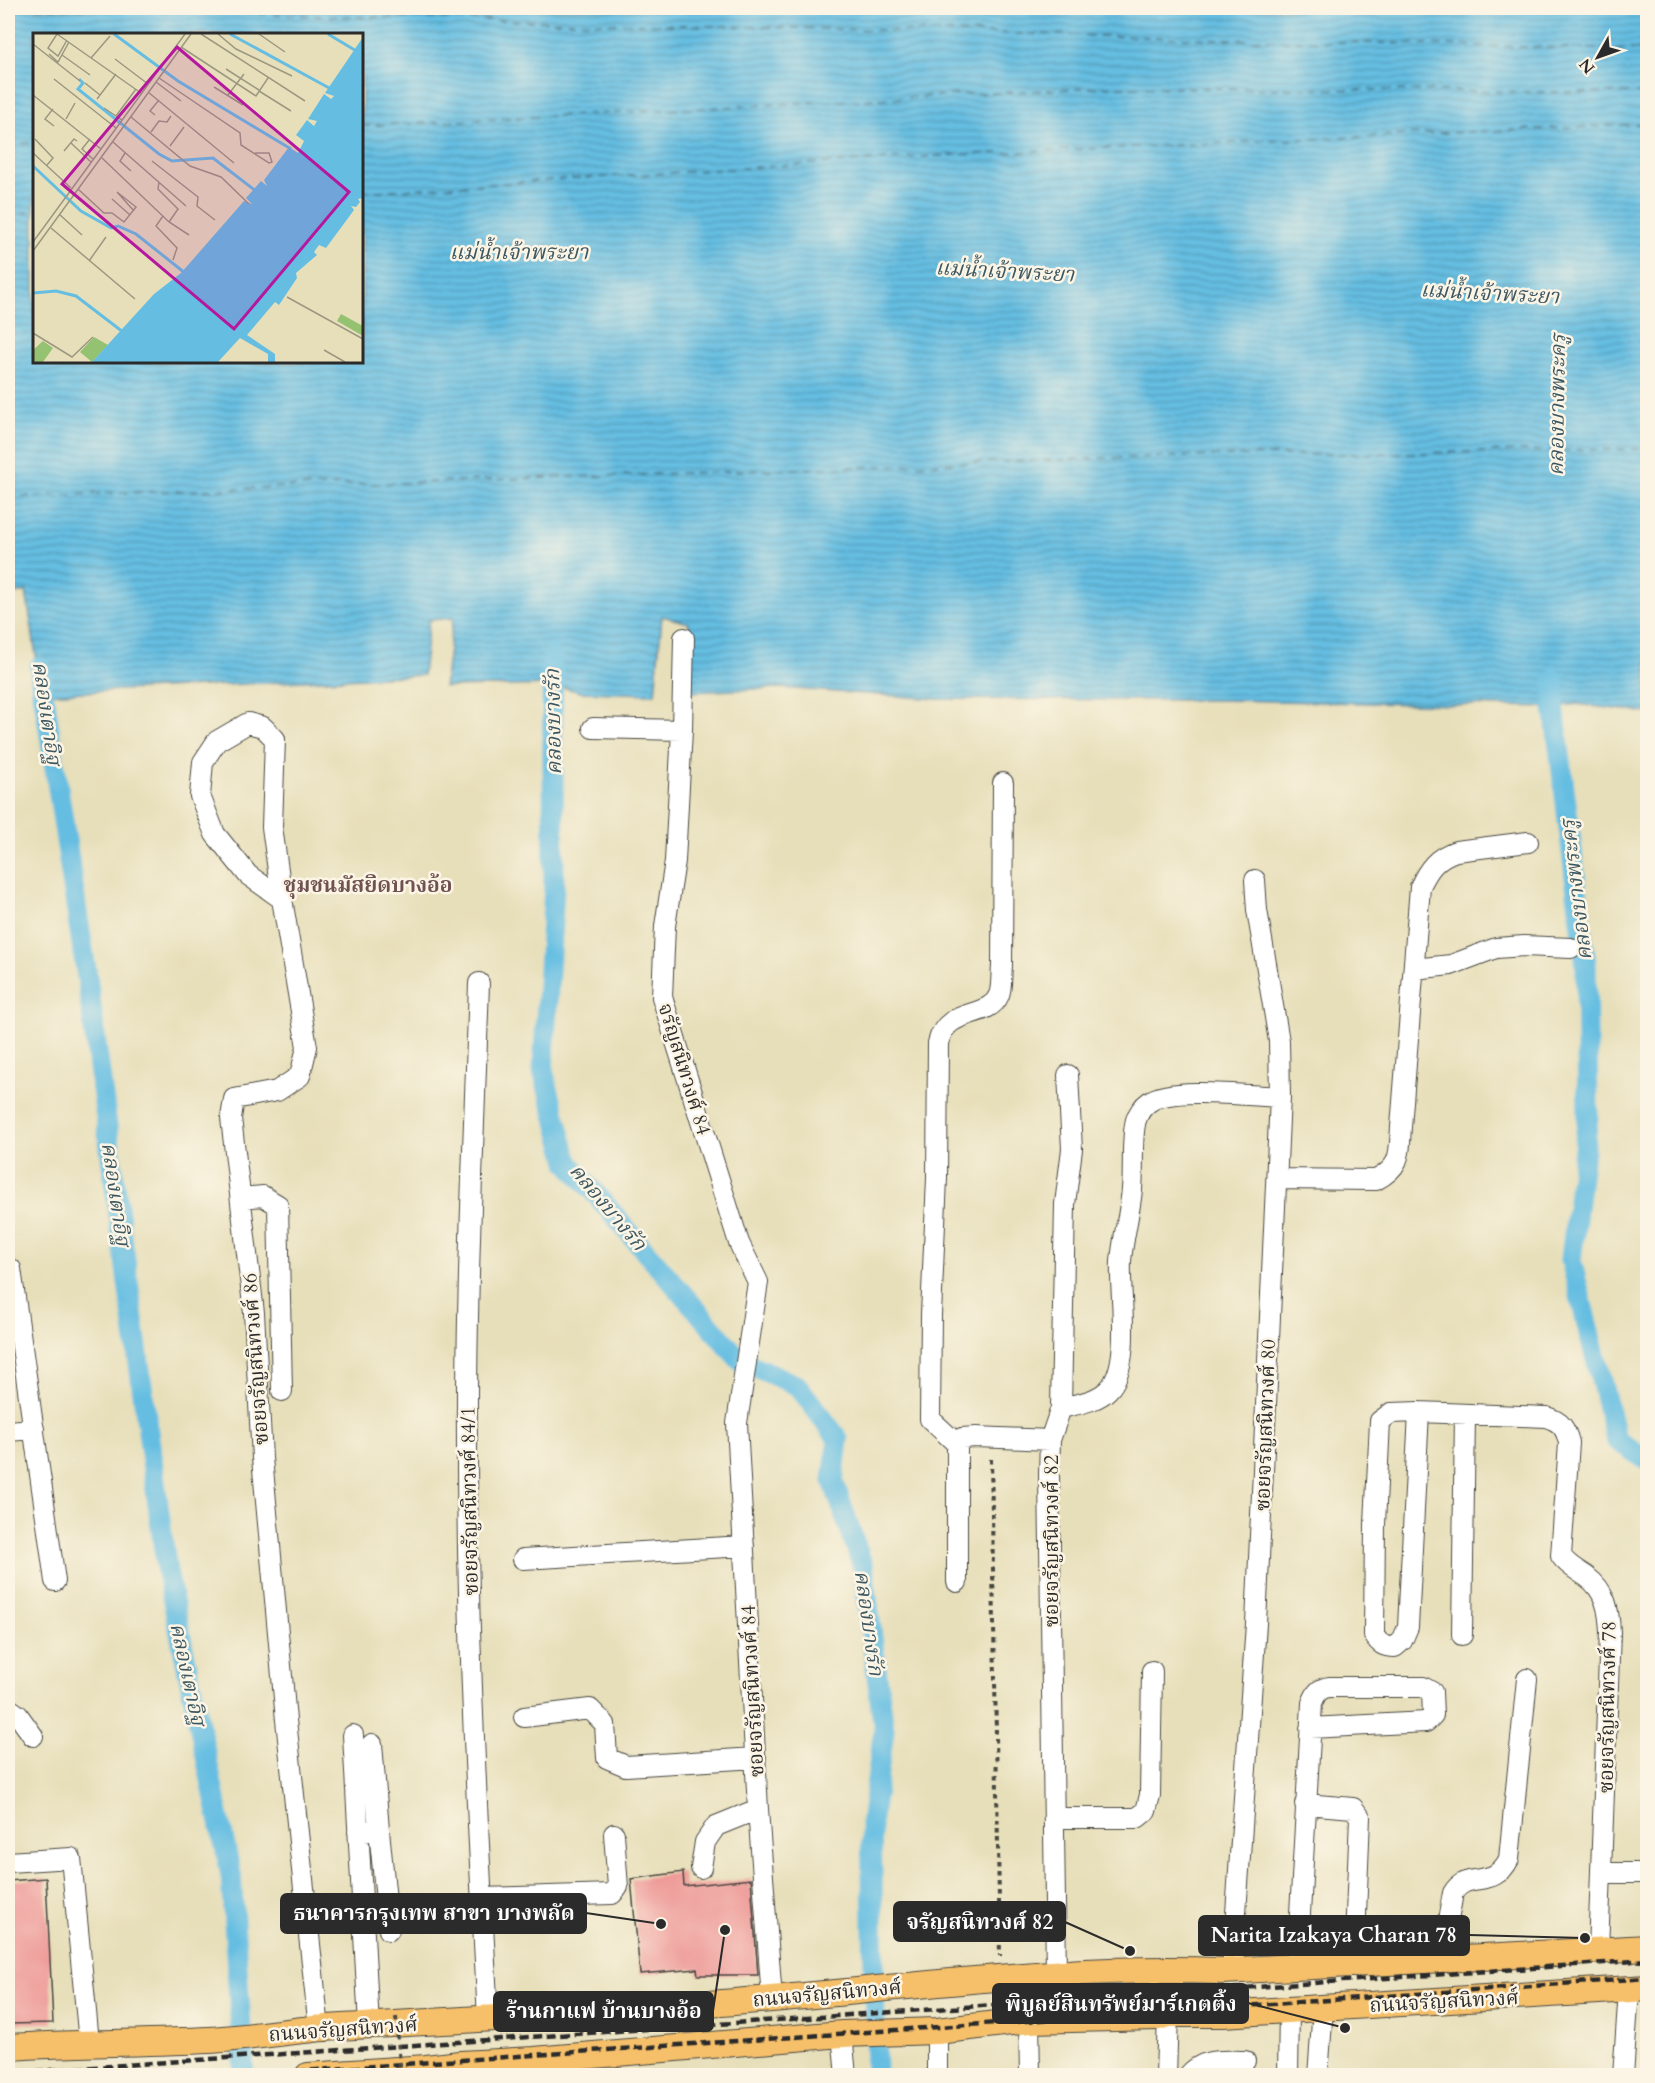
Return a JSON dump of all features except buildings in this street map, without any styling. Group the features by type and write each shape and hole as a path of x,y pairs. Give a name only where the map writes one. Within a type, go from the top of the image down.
{"main road":[{"name":"ถนนจรัญสนิทวงศ์","path":"8,2047 89,2042 212,2040 319,2029 771,1999 1056,1973 1168,1969 1232,1971 1647,1947"},
{"name":"ถนนจรัญสนิทวงศ์","path":"308,2076 426,2072 460,2064 535,2068 842,2034 937,2031 1029,2020 1223,2014 1638,1989"}],"street":[{"name":"จรัญสนิทวงศ์ 84","path":"684,638 675,861 665,926 662,996 739,1243 758,1282 742,1383"},
{"name":"ซอยจรัญสนิทวงศ์ 86","path":"282,899 248,875 215,834 200,796 203,762 216,741 248,723 263,727 275,739 272,827 307,1047 300,1076 277,1090 234,1099 231,1118 254,1313 262,1458 286,1720 319,2029"},
{"path":"593,728 682,730"},
{"path":"957,1444 930,1419 931,1315 938,1178 938,1043 941,1032 948,1023 984,1009 995,1002 1000,993 1003,783"},
{"path":"1277,1179 1376,1180 1388,1174 1395,1166 1401,1127 1420,887 1434,863 1446,854 1528,843"},
{"name":"ซอยจรัญสนิทวงศ์ 80","path":"1232,1971 1256,1624 1280,1097 1279,1041 1257,910 1255,880"},
{"path":"1414,969 1451,965 1496,948 1524,946 1570,948"},
{"name":"ซอยจรัญสนิทวงศ์ 84/1","path":"480,983 471,1218 467,1446 475,1772 488,2019"},
{"name":"ซอยจรัญสนิทวงศ์ 82","path":"1056,1973 1050,1440 1061,1408 1065,1204 1072,1149 1068,1075"},
{"path":"1061,1408 1092,1400 1108,1390 1119,1371 1122,1353 1121,1261 1132,1188 1135,1121 1141,1110 1149,1102 1164,1095 1280,1097"},
{"path":"241,1198 263,1196 278,1205 282,1391"},
{"path":"11,1269 55,1581"},
{"name":"ซอยจรัญสนิทวงศ์ 84","path":"742,1383 737,1422 758,1809 771,1999"},
{"name":"ซอยจรัญสนิทวงศ์ 78","path":"1419,1412 1408,1627 1402,1641 1395,1647 1386,1647 1378,1642 1374,1635 1375,1524 1380,1421 1391,1413 1419,1412 1546,1417 1556,1420 1567,1434 1569,1443 1561,1556 1567,1564 1589,1578 1600,1590 1609,1607 1599,1951"},
{"path":"1462,1635 1465,1414"},
{"path":"8,1431 34,1429"},
{"path":"957,1582 957,1444 962,1438 976,1437 1050,1440"},
{"path":"523,1559 744,1546"},
{"path":"1054,1818 1137,1818 1146,1811 1150,1795 1152,1671"},
{"path":"1441,1959 1453,1893 1457,1887 1467,1881 1489,1879 1499,1874 1509,1859 1527,1679"},
{"path":"1297,1966 1310,1728 1312,1703 1316,1694 1322,1688 1423,1687 1432,1692 1432,1714 1426,1722 1310,1728"},
{"path":"8,1708 18,1715 33,1736"},
{"path":"524,1717 590,1709 605,1724 608,1758 626,1766 756,1758"},
{"path":"353,1735 369,2026"},
{"path":"372,1744 388,1930"},
{"path":"1305,1804 1353,1808 1360,1817 1354,1964"},
{"path":"701,1868 705,1842 716,1826 758,1809"},
{"path":"358,1832 378,1830"},
{"path":"482,1898 612,1894 618,1887 614,1834"},
{"path":"8,1862 71,1858 89,2042"},
{"path":"1602,1874 1647,1873"},
{"path":"1623,2076 1638,1989"},
{"path":"1318,2076 1323,2008"},
{"path":"1288,2076 1289,2010"},
{"path":"1166,2076 1168,2014"},
{"path":"1029,2020 1030,2076"},
{"path":"937,2031 938,2076"},
{"path":"842,2034 846,2076"},
{"path":"1188,2076 1193,2069 1207,2061 1245,2061"}],"path":[{"path":"991,1459 1001,1978"},
{"path":"396,2017 401,2076"}],"water":[{"name":"แม่น้ำเจ้าพระยา","path":"8,8 1647,8 1647,713 1576,704 1554,707 1226,700 939,699 780,688 688,692 689,623 662,616 655,694 581,692 553,685 444,687 453,618 429,620 423,675 42,694 26,591 8,596"}],"waterway":[{"name":"คลองบางรัก","path":"552,657 554,887 543,1071 568,1162 740,1360 798,1386 838,1439 833,1481 863,1567 884,1730 871,1824 876,2076"},
{"name":"คลองเตาอิฐ","path":"40,667 42,694 87,977 167,1572 231,1875 244,2076"},
{"name":"คลองบางพระครู","path":"1554,680 1554,707 1586,965 1588,1116 1571,1260 1616,1440 1648,1461"}],"ferry route":[{"path":"21,8 1648,50"},
{"path":"363,126 1107,87 1648,93"},
{"path":"363,192 954,155 1648,124"},
{"path":"8,144 33,143"},
{"path":"8,214 33,212"},
{"path":"8,497 1108,458 1648,449"}],"railway":[{"path":"8,2073 1648,1960"},
{"path":"230,2076 1648,1978"}],"place":[{"name":"ธนาคารกรุงเทพ สาขา บางพลัด","path":"661,1924"},
{"name":"ร้านกาแฟ บ้านบางอ้อ","path":"725,1930"},
{"name":"Narita Izakaya Charan 78","path":"1585,1938"},
{"name":"จรัญสนิทวงศ์ 82","path":"1130,1951"},
{"name":"พิบูลย์สินทรัพย์มาร์เกตติ้ง","path":"1345,2028"}],"district":[{"name":"ชุมชนมัสยิดบางอ้อ","path":"368,885"}]}
